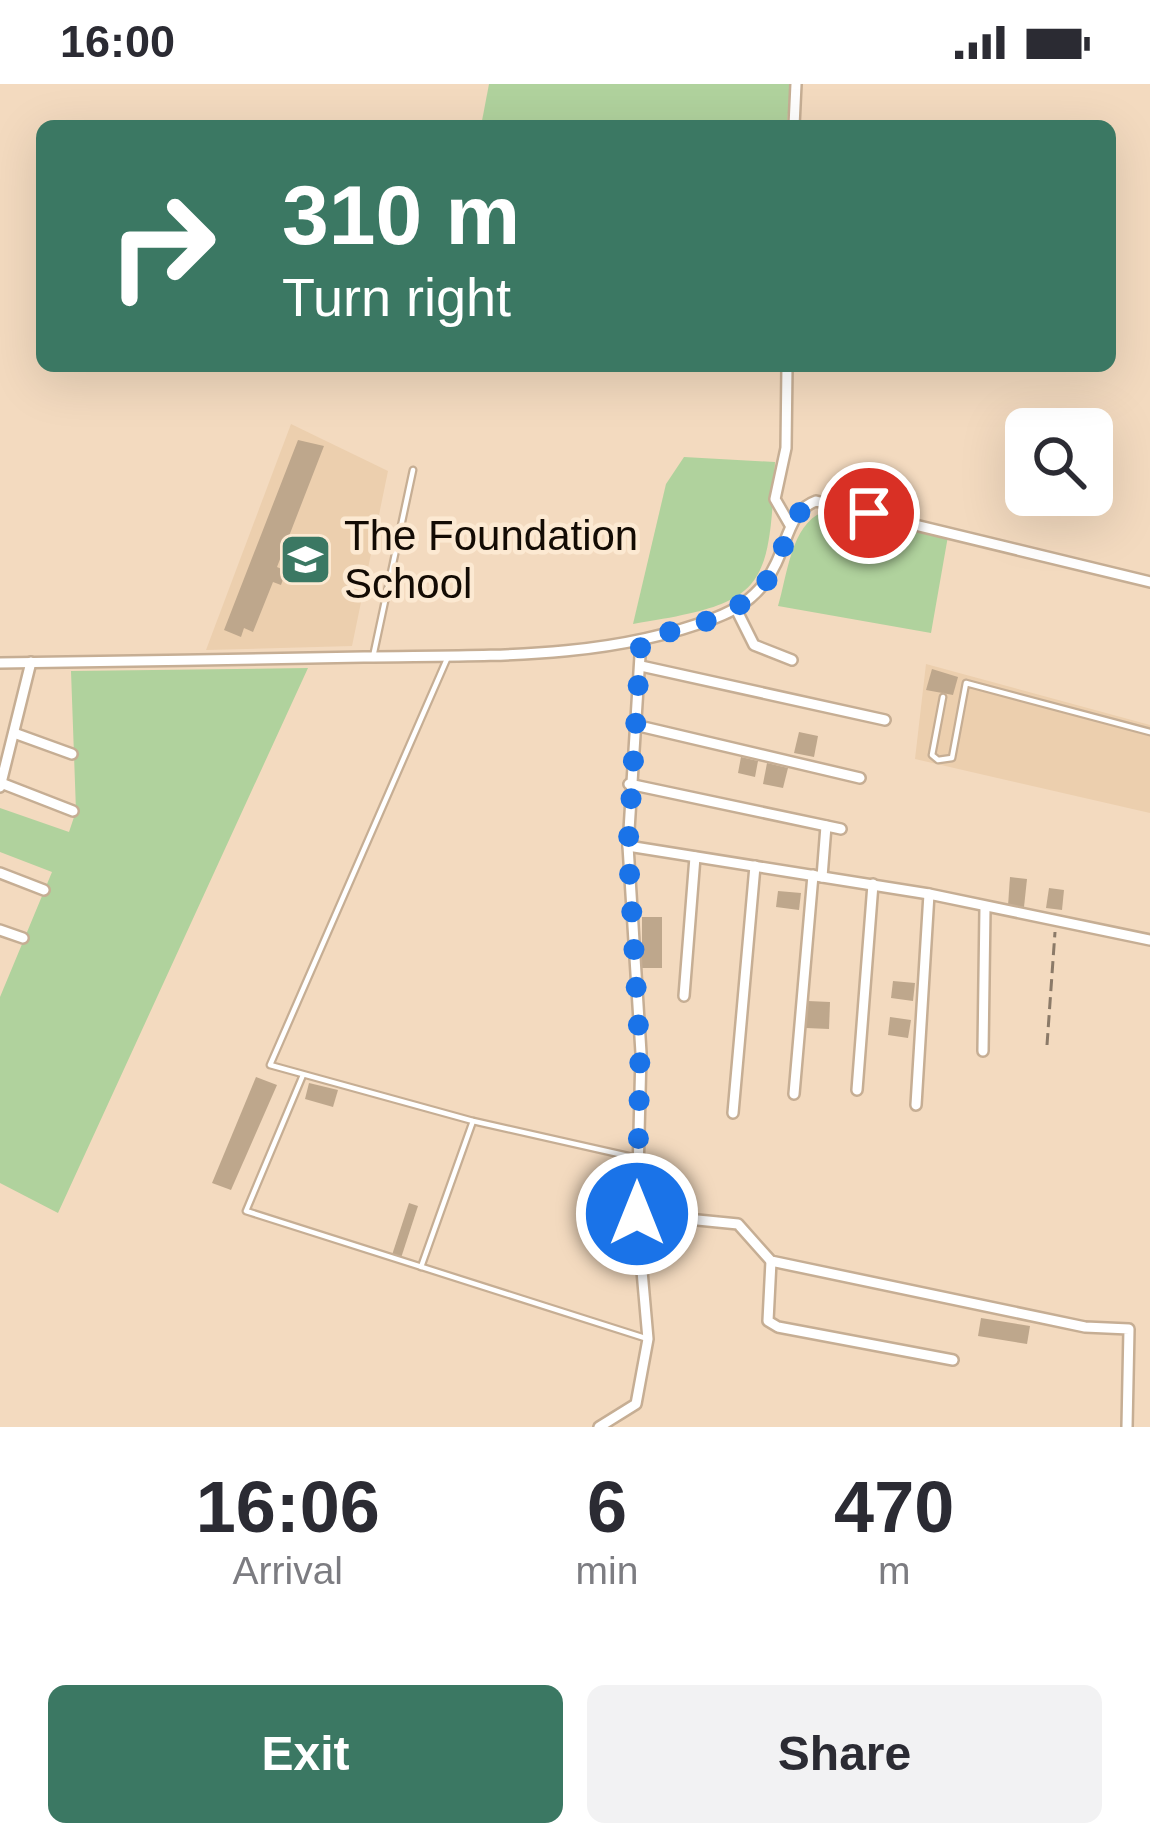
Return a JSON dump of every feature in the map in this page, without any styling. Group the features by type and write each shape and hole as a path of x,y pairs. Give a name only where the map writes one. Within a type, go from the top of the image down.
{"street":[{"path":"794,120 796,84"},
{"path":"787,372 786,448 775,499 790,525"},
{"path":"0,663 548,654 641,640 736,609 772,580 790,525 803,506 816,502 1150,582"},
{"path":"736,609 754,645 792,659"},
{"path":"599,1427 636,1404 648,1339 637,1214 640,1053 628,847 641,640"},
{"path":"31,662 0,785 73,811"},
{"path":"641,666 885,720"},
{"path":"635,725 860,778"},
{"path":"14,733 72,754"},
{"path":"629,784 841,829"},
{"path":"794,1094 826,826"},
{"path":"628,847 873,884 1150,940"},
{"path":"684,996 695,857"},
{"path":"733,1113 755,866"},
{"path":"0,873 44,890"},
{"path":"857,1090 873,884"},
{"path":"916,1105 929,894"},
{"path":"983,1051 985,908"},
{"path":"0,930 23,938"},
{"path":"637,1214 739,1224 771,1262 1085,1327 1129,1329 1127,1427"},
{"path":"771,1262 768,1321 778,1328 953,1360"}],"lane":[{"path":"373,657 412,470"},
{"path":"449,656 270,1059 272,1067 472,1121 637,1158"},
{"path":"943,698 932,755 938,760 952,758 966,682 1150,732"},
{"path":"303,1075 246,1211 648,1339"},
{"path":"421,1267 472,1121"}],"path":[{"path":"1048,1045 1056,919"}],"shaded area":[{"name":"The Foundation School","path":"291,424 388,471 352,646 206,650"},
{"path":"926,664 1150,725 1150,813 915,759"}],"green space":[{"path":"489,84 790,84 787,120 482,120"},
{"path":"684,457 775,462 769,539 762,565 751,584 734,598 710,608 633,624 666,484"},
{"path":"823,512 948,536 931,633 778,606 797,539 812,518"},
{"path":"308,668 58,1213 0,1183 0,997 52,872 0,852 0,808 69,832 76,811 71,671"}],"building":[{"path":"298,440 324,446 277,567 286,571 281,585 273,582 253,632 244,628 241,637 224,630"},
{"path":"932,669 958,677 953,695 926,690"},
{"path":"799,732 818,736 814,757 794,753"},
{"path":"741,757 758,761 755,777 738,773"},
{"path":"767,763 788,768 783,788 763,784"},
{"path":"1010,877 1027,879 1024,907 1008,906"},
{"path":"1049,888 1064,890 1062,910 1046,908"},
{"path":"778,891 801,893 799,910 776,907"},
{"path":"642,917 662,917 662,968 642,968"},
{"path":"893,981 915,983 913,1001 891,998"},
{"path":"808,1001 830,1002 829,1029 806,1028"},
{"path":"890,1017 911,1020 908,1038 888,1035"},
{"path":"256,1077 277,1085 231,1190 212,1183"},
{"path":"309,1083 338,1090 333,1107 305,1099"},
{"path":"409,1203 418,1206 401,1258 392,1255"},
{"path":"981,1318 1030,1326 1027,1344 978,1336"}],"place":[{"name":"The Foundation School","path":"305,559"}],"route":[{"path":"637,1214 640,1053 628,847 641,640 714,619 761,593 772,580 790,525 803,506 816,502 869,513"}]}
